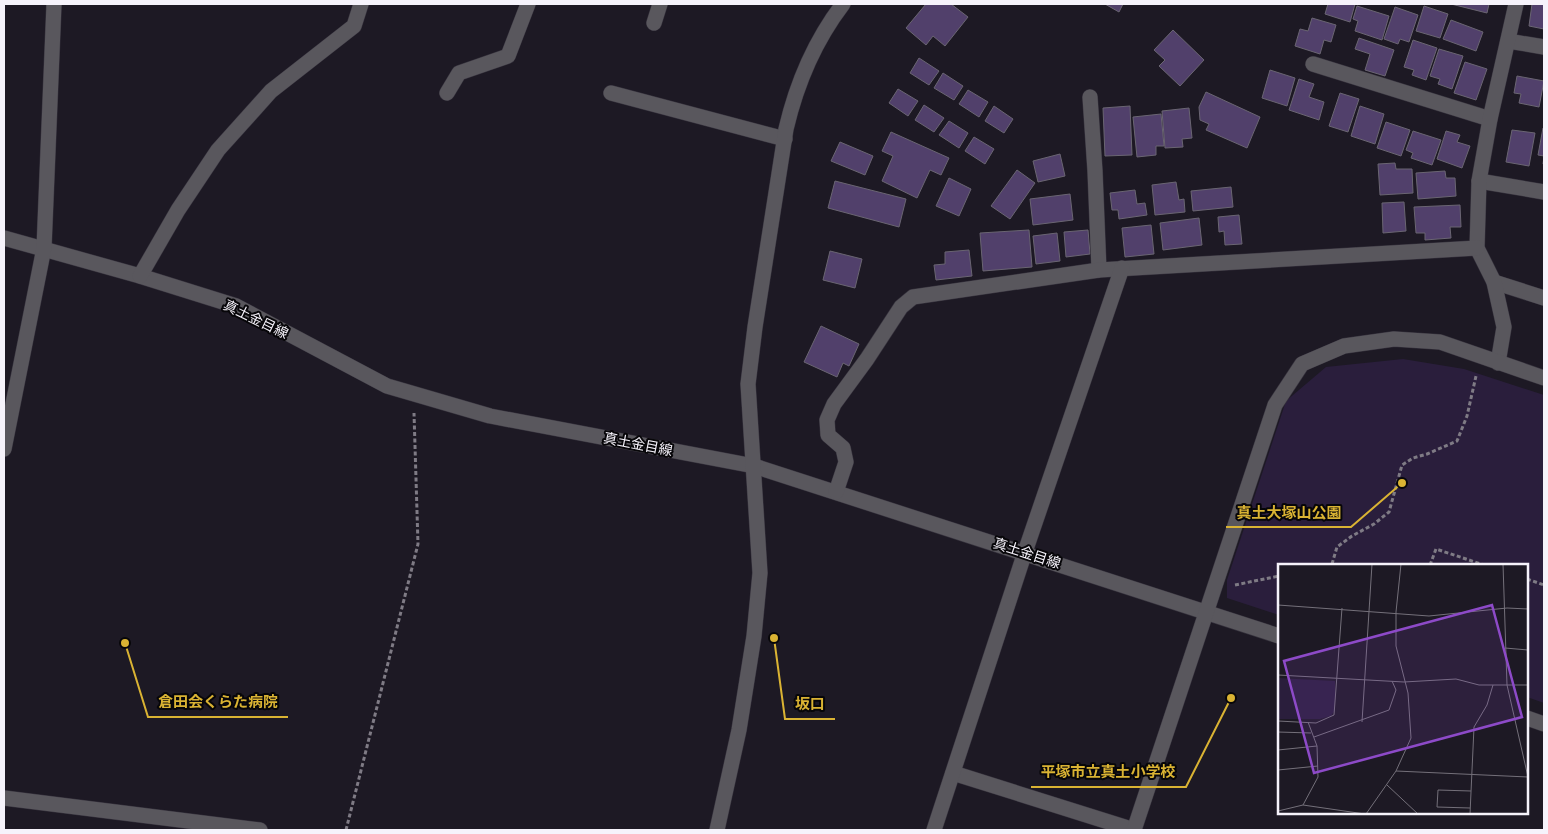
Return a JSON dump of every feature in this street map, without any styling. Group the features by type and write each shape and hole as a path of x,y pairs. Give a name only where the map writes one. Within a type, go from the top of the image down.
{"street":[{"path":"4,449 44,248 54,4"},
{"path":"140,276 178,210 218,150 271,92 354,26 361,4"},
{"path":"447,93 459,73 508,56 528,4"},
{"path":"654,23 660,4"},
{"path":"717,830 739,730 754,636 760,573 748,384 755,327 784,139 792,103 807,62 829,22 843,4"},
{"path":"1498,363 1504,327 1494,282 1477,248 1479,181 1490,119 1516,4"},
{"path":"1508,41 1544,47"},
{"path":"1313,64 1490,119"},
{"path":"611,93 784,139"},
{"path":"1090,97 1099,270"},
{"path":"1479,181 1544,192"},
{"name":"真土金目線","path":"4,238 140,276 236,306 387,386 490,416 754,466 1278,636"},
{"path":"836,492 846,462 843,448 828,435 827,420 834,404 867,359 901,307 913,297 1122,268 1477,248"},
{"path":"934,830 1024,552 1122,268"},
{"path":"1494,282 1544,298"},
{"path":"953,773 1134,830 1275,406 1302,364 1344,346 1394,339 1440,342 1544,378"},
{"path":"1528,718 1544,724"},
{"path":"4,798 260,830"}],"path":[{"path":"1332,564 1337,547 1374,524 1389,512 1402,465 1413,458 1457,441 1467,416 1476,376 1498,363"},
{"path":"346,830 418,544 413,393"},
{"path":"1430,564 1436,549 1481,564"},
{"path":"1231,590 1236,584 1278,576"},
{"path":"1528,580 1544,585"}],"shaded area":[{"path":"1403,359 1464,369 1544,395 1544,703 1528,697 1528,564 1278,564 1278,615 1227,598 1227,580 1286,401 1326,367"}],"building":[{"path":"926,4 951,4 968,17 945,46 933,36 926,45 906,28"},
{"path":"1105,4 1123,4 1119,12"},
{"path":"1328,4 1355,4 1350,22 1325,14"},
{"path":"1451,4 1489,4 1487,13"},
{"path":"1532,4 1544,4 1544,29 1529,26"},
{"path":"1357,6 1389,16 1382,40 1355,31 1358,21 1353,19"},
{"path":"1424,6 1448,14 1440,38 1416,31"},
{"path":"1395,7 1418,15 1409,42 1400,39 1398,44 1384,39"},
{"path":"1312,18 1336,25 1331,42 1324,40 1320,54 1295,46 1300,29 1308,31"},
{"path":"1451,20 1483,32 1476,51 1443,39"},
{"path":"1173,30 1204,60 1180,86 1159,66 1165,60 1154,50"},
{"path":"1359,38 1394,50 1385,76 1365,70 1370,54 1355,49"},
{"path":"1413,40 1437,48 1426,80 1412,75 1414,70 1404,67"},
{"path":"1439,49 1463,56 1452,89 1438,84 1440,79 1430,76"},
{"path":"919,58 939,71 929,85 910,73"},
{"path":"1465,62 1487,69 1476,100 1454,93"},
{"path":"1270,70 1295,78 1287,106 1262,98"},
{"path":"943,73 963,86 954,100 934,88"},
{"path":"1517,76 1544,81 1539,107 1519,103 1521,94 1514,93"},
{"path":"1299,79 1314,84 1309,97 1324,102 1319,120 1289,110"},
{"path":"898,89 918,101 908,116 889,103"},
{"path":"968,90 988,102 979,117 959,104"},
{"path":"1206,92 1260,117 1247,148 1206,130 1209,124 1200,120 1199,107"},
{"path":"1340,93 1359,99 1348,132 1329,126"},
{"path":"924,105 944,118 934,132 915,120"},
{"path":"994,106 1013,119 1004,133 985,121"},
{"path":"1130,106 1132,155 1105,156 1103,108"},
{"path":"1360,106 1384,114 1375,144 1351,136"},
{"path":"1189,108 1192,138 1182,139 1183,147 1165,148 1162,111"},
{"path":"1161,114 1164,146 1156,146 1156,155 1137,157 1133,117"},
{"path":"949,121 968,133 959,148 939,135"},
{"path":"1386,122 1410,130 1401,156 1377,148"},
{"path":"1544,128 1544,156 1538,155"},
{"path":"1512,130 1535,133 1529,166 1506,162"},
{"path":"1413,131 1441,140 1432,165 1411,158 1413,153 1406,150"},
{"path":"1446,131 1460,135 1457,142 1470,146 1462,168 1437,159"},
{"path":"891,132 949,158 941,175 930,170 917,198 882,181 893,156 882,151"},
{"path":"974,137 994,149 985,164 965,151"},
{"path":"840,142 873,156 865,175 831,161"},
{"path":"1060,154 1065,176 1038,182 1033,161"},
{"path":"1395,163 1396,169 1412,169 1413,193 1380,195 1378,164"},
{"path":"1017,170 1035,183 1010,219 991,206"},
{"path":"1445,171 1446,178 1455,178 1456,196 1418,199 1416,173"},
{"path":"949,178 971,189 959,216 936,206"},
{"path":"835,181 906,199 899,227 828,208"},
{"path":"1176,182 1179,200 1184,199 1185,212 1155,215 1152,185"},
{"path":"1231,187 1233,207 1193,211 1191,191"},
{"path":"1135,190 1137,204 1145,203 1147,215 1119,219 1118,210 1112,210 1110,193"},
{"path":"1070,194 1073,220 1033,225 1030,199"},
{"path":"1404,202 1406,231 1383,233 1382,203"},
{"path":"1460,205 1461,227 1450,227 1451,238 1425,240 1425,233 1416,233 1414,207"},
{"path":"1239,215 1242,244 1225,245 1224,231 1219,232 1218,217"},
{"path":"1199,218 1202,245 1163,250 1160,223"},
{"path":"1151,225 1154,254 1125,257 1122,228"},
{"path":"1029,230 1032,267 983,271 980,233"},
{"path":"1088,230 1090,254 1066,257 1064,232"},
{"path":"1057,233 1060,261 1036,264 1033,236"},
{"path":"969,250 972,276 936,280 934,265 945,264 945,252"},
{"path":"830,251 862,259 855,288 823,280"},
{"path":"821,326 859,344 849,366 843,363 837,377 804,362"}],"place":[{"name":"真土大塚山公園","path":"1402,483"},
{"name":"坂口","path":"774,638"},
{"name":"倉田会くらた病院","path":"125,643"},
{"name":"平塚市立真土小学校","path":"1231,698"}]}
